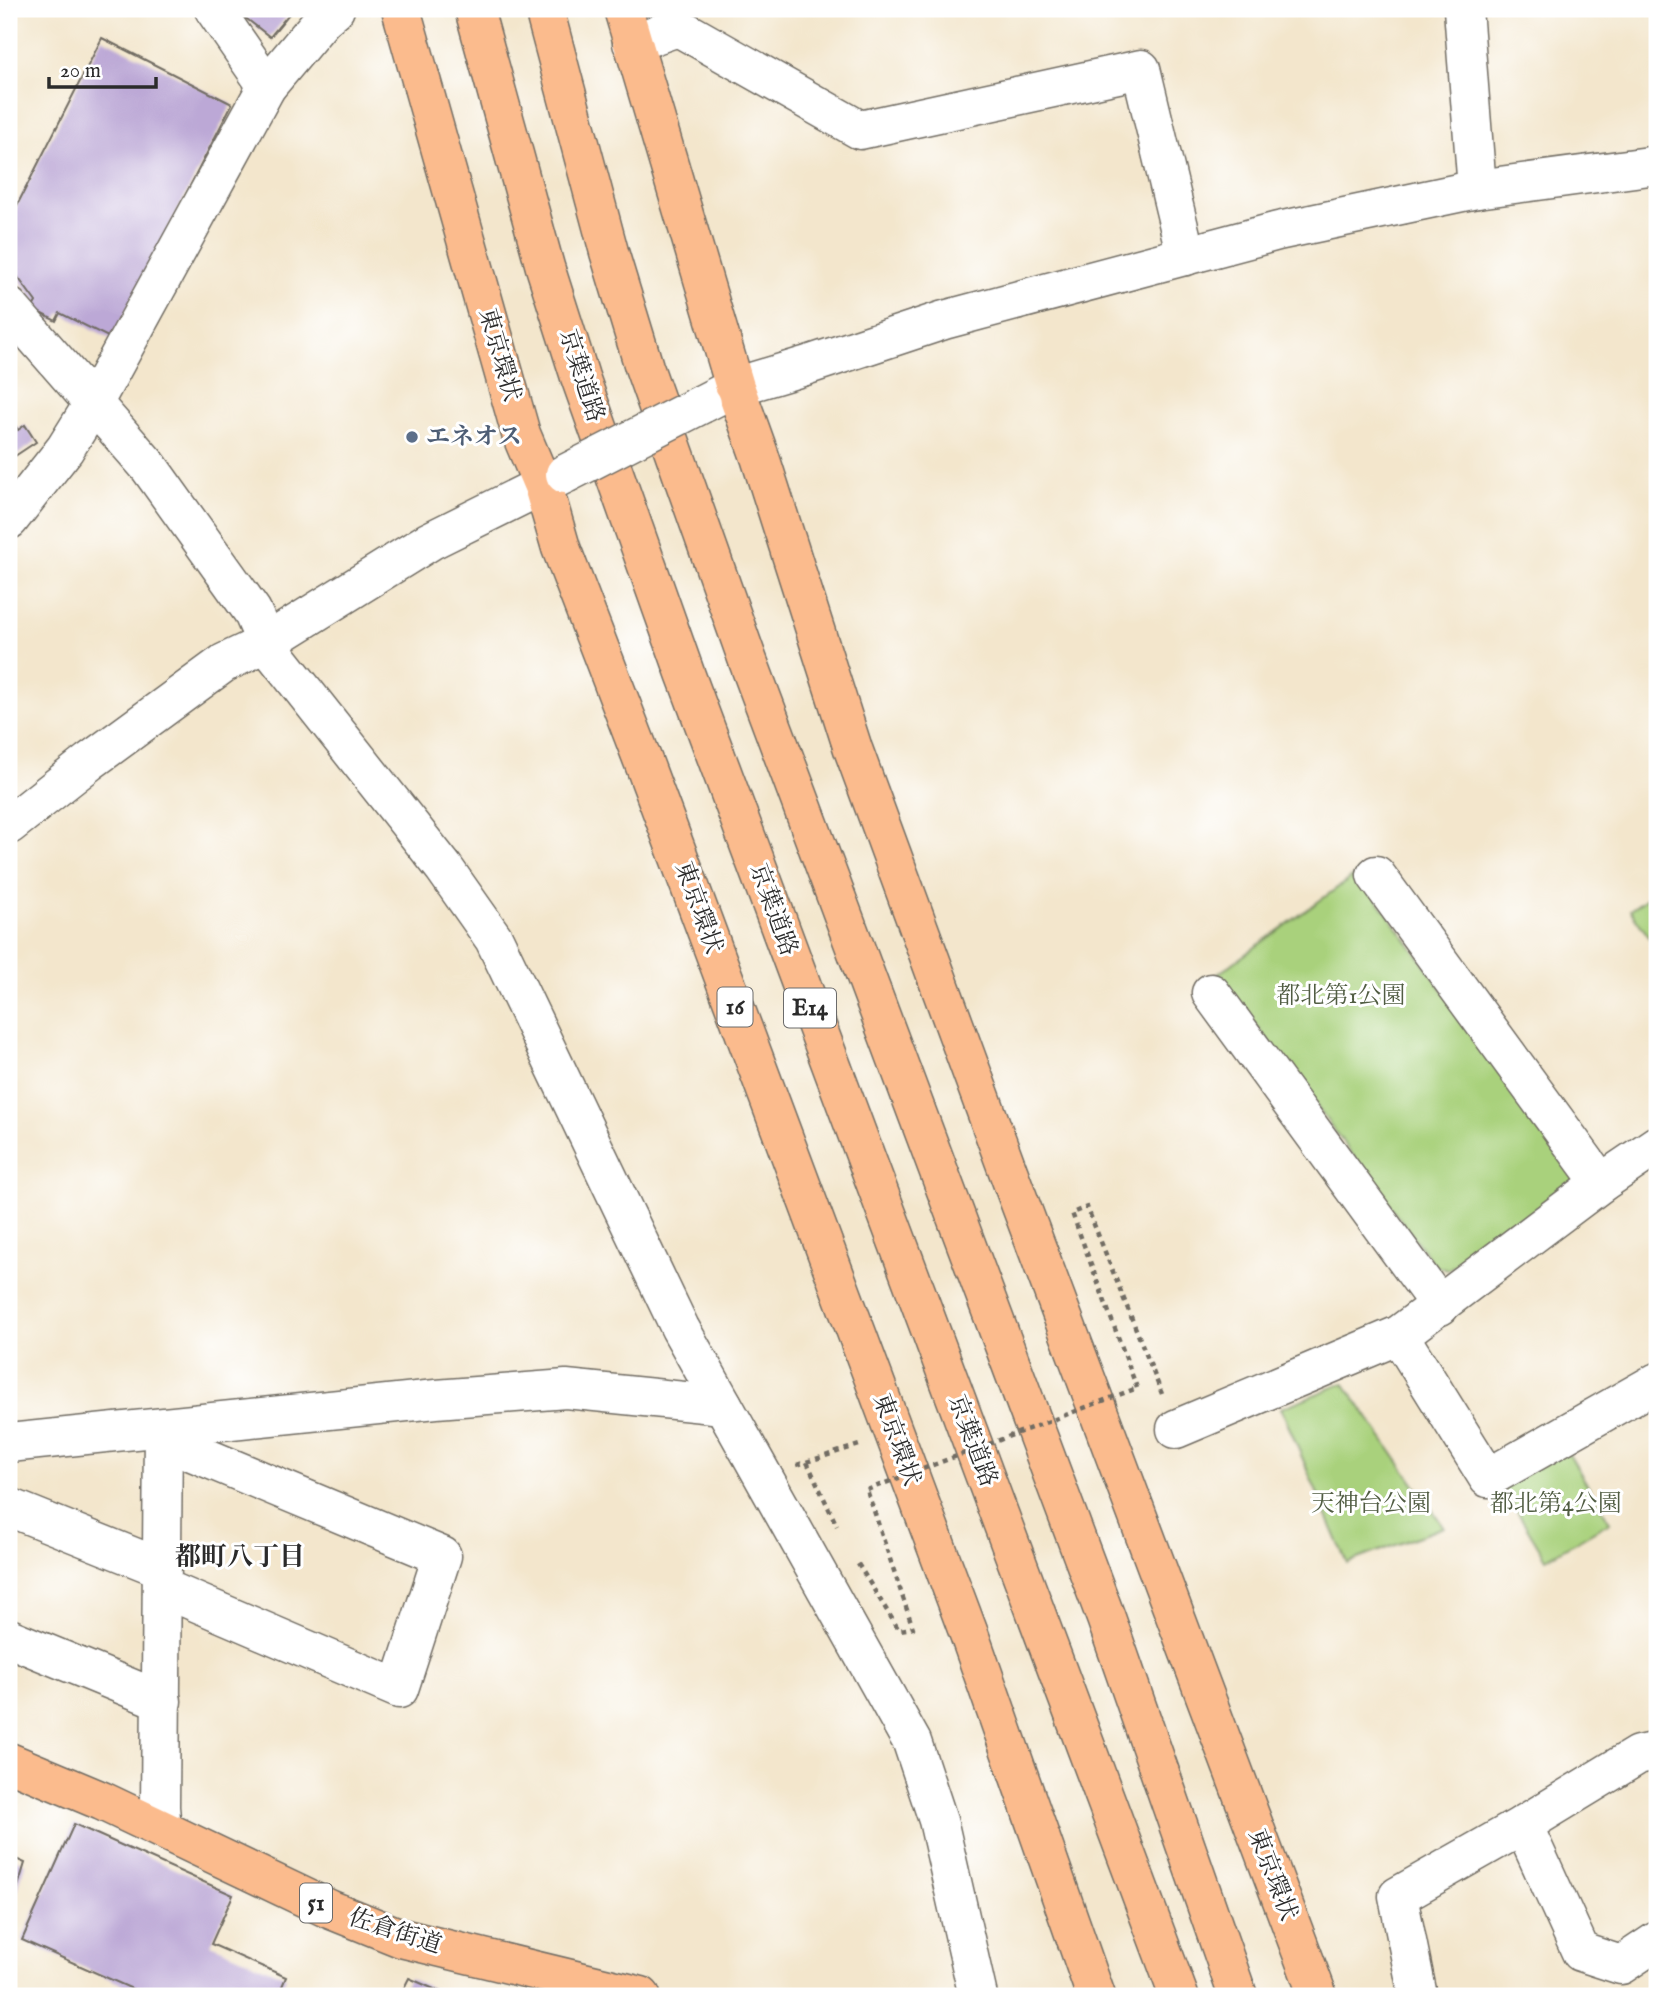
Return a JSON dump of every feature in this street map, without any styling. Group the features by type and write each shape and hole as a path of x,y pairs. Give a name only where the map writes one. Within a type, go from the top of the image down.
{"highway":[{"name":"東京環状","path":"401,9 521,434 554,480 561,548 969,1634 1096,1996"},
{"name":"京葉道路","path":"474,9 545,267 580,377 676,648 1179,1996"},
{"name":"E14","path":"544,9 605,239 644,367 748,661 1106,1618 1238,1996"},
{"name":"東京環状","path":"627,26 719,395 760,457 858,762 1036,1246 1318,1996"},
{"name":"佐倉街道","path":"9,1762 162,1829 329,1909 401,1938 641,1996"}],"street":[{"path":"214,9 267,86"},
{"path":"9,520 65,449 93,404 267,86 323,19 335,9"},
{"path":"1463,9 1477,189"},
{"path":"627,26 678,27 860,130 1141,69 1186,256"},
{"path":"9,825 89,762 224,663 266,643 430,541 719,395 944,320 1279,231 1477,189 1657,164"},
{"path":"9,307 149,467 252,611 266,643 443,868 494,939 680,1328 912,1742 938,1820 978,1996"},
{"path":"1376,875 1601,1183"},
{"path":"1211,993 1440,1306"},
{"path":"1170,1414 1399,1335 1601,1183 1657,1145"},
{"path":"1399,1335 1488,1478 1657,1382"},
{"path":"9,1443 436,1399 566,1389 723,1405"},
{"path":"162,1829 163,1429"},
{"path":"9,1507 399,1689 443,1556 178,1446 163,1429"},
{"path":"9,1638 162,1701"},
{"path":"1418,1996 1398,1896 1639,1755 1657,1751"},
{"path":"1523,1825 1581,1952 1621,1965 1657,1941"}],"path":[{"path":"856,1560 899,1630 913,1628 867,1490 1137,1388 1072,1213 1087,1207 1170,1414"},
{"path":"786,1469 866,1443"},
{"path":"807,1462 842,1537"}],"green space":[{"name":"都北第1公園","path":"1358,873 1578,1176 1573,1189 1447,1270 1435,1266 1218,974"},
{"path":"1657,891 1657,948 1630,910"},
{"name":"天神台公園","path":"1344,1383 1444,1527 1347,1563 1281,1408"},
{"name":"都北第4公園","path":"1565,1448 1610,1522 1546,1559 1502,1486"}],"building":[{"path":"234,9 293,9 270,37"},
{"path":"102,38 232,104 112,339 60,313 56,321 32,309 36,302 9,265 9,221"},
{"path":"9,416 18,430 25,425 36,442 9,460"},
{"path":"74,1824 233,1895 211,1944 286,1977 278,1996 148,1996 22,1940"},
{"path":"9,1856 25,1863 9,1916"},
{"path":"409,1978 450,1996 400,1996"}],"place":[{"name":"エネオス","path":"412,437"}],"district":[{"name":"都町八丁目","path":"240,1557"}]}
